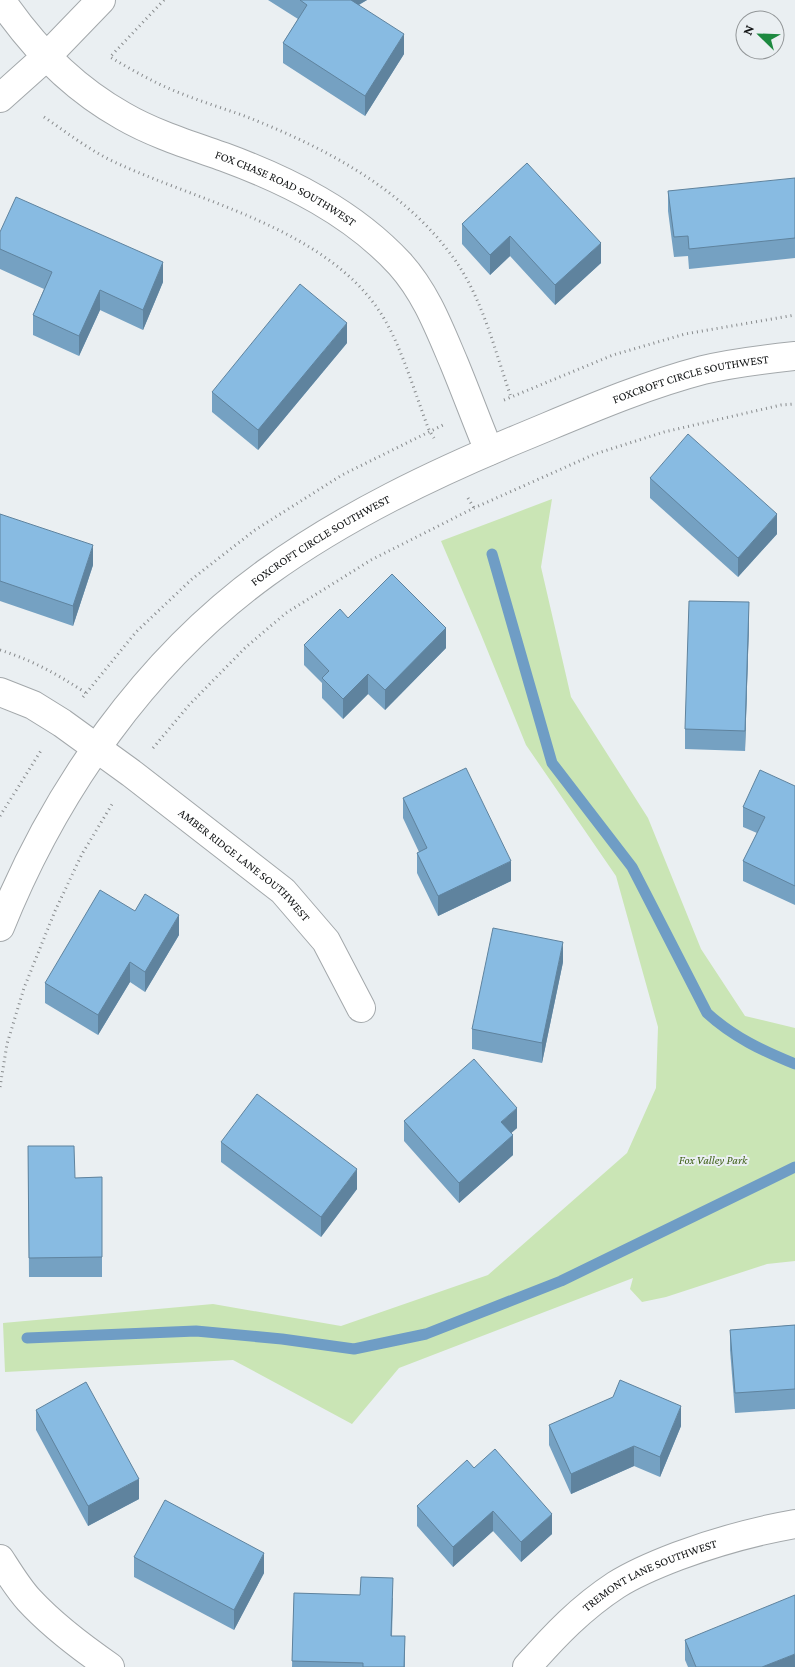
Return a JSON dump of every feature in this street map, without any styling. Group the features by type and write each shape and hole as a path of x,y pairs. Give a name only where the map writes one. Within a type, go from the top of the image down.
{"street":[{"name":"FOX CHASE ROAD SOUTHWEST","path":"1,0 18,24 72,82 122,116 169,137 227,158 292,186 338,212 384,247 418,286 435,318 489,451"},
{"path":"0,98 46,56 101,0"},
{"name":"FOXCROFT CIRCLE SOUTHWEST","path":"0,927 12,896 37,845 59,805 96,748 168,660 193,634 266,573 313,542 386,499 489,451 646,387 705,370 795,356"},
{"name":"AMBER RIDGE LANE SOUTHWEST","path":"0,692 43,711 96,748 283,891 326,941 362,1008"},
{"name":"TREMONT LANE SOUTHWEST","path":"527,1667 560,1629 618,1584 657,1564 695,1550 764,1530 795,1524"},
{"path":"0,1559 28,1599 47,1618 110,1667"}],"path":[{"path":"110,58 164,0"},
{"path":"44,117 99,154 152,179 210,200 273,227 301,241 335,265 353,281 380,312 394,338 429,430"},
{"path":"0,1087 8,1044 24,988 55,911 82,854 131,774 190,704 245,648 286,613 371,560 474,508 595,454 664,432 795,404"},
{"path":"0,650 27,659 54,672 86,693"},
{"path":"0,816 41,750"}],"green space":[{"name":"Fox Valley Park","path":"552,499 541,567 571,697 648,818 701,949 745,1016 795,1028 795,1261 767,1264 666,1297 642,1302 630,1289 633,1278 399,1368 352,1424 233,1360 5,1372 3,1323 213,1304 341,1326 488,1275 627,1153 656,1088 658,1027 616,876 526,745 441,541"}],"building":[{"path":"300,0 351,0 404,34 365,96 283,43 307,5"},
{"path":"527,163 601,243 555,285 510,236 490,255 462,224"},
{"path":"795,178 795,238 689,249 688,236 674,237 668,191"},
{"path":"16,197 163,262 143,310 100,290 79,336 33,315 52,272 0,249 0,232"},
{"path":"300,284 347,323 258,430 212,392"},
{"path":"688,434 777,514 738,558 650,478"},
{"path":"0,514 93,545 73,606 0,581"},
{"path":"392,574 446,628 385,690 368,674 343,699 322,678 329,671 304,645 340,609 348,618"},
{"path":"689,601 749,602 745,731 685,729"},
{"path":"466,768 511,861 438,896 417,853 427,848 403,798"},
{"path":"760,770 795,786 795,886 743,861 765,817 743,807"},
{"path":"100,890 135,911 145,894 179,915 145,972 130,962 98,1015 45,983"},
{"path":"493,928 563,942 542,1043 472,1029"},
{"path":"474,1059 517,1108 501,1122 513,1135 459,1183 404,1121"},
{"path":"257,1094 357,1169 321,1217 221,1142"},
{"path":"28,1146 74,1146 75,1178 102,1177 102,1257 29,1258"},
{"path":"795,1325 795,1389 735,1393 730,1330"},
{"path":"620,1380 681,1406 660,1457 634,1446 571,1474 549,1425 613,1397"},
{"path":"86,1382 139,1479 88,1506 36,1410"},
{"path":"495,1449 552,1514 521,1542 493,1511 453,1547 417,1506 467,1460 474,1468"},
{"path":"165,1500 264,1553 234,1610 134,1557"},
{"path":"361,1577 393,1578 391,1636 405,1636 404,1667 363,1667 363,1663 292,1661 294,1593 360,1595"},
{"path":"795,1595 795,1654 762,1667 696,1667 685,1640"}],"waterway":[{"path":"492,554 552,763 632,867 707,1013 717,1022 749,1043 795,1064"},
{"path":"27,1338 196,1331 282,1339 354,1349 426,1334 561,1281 795,1167"}]}
